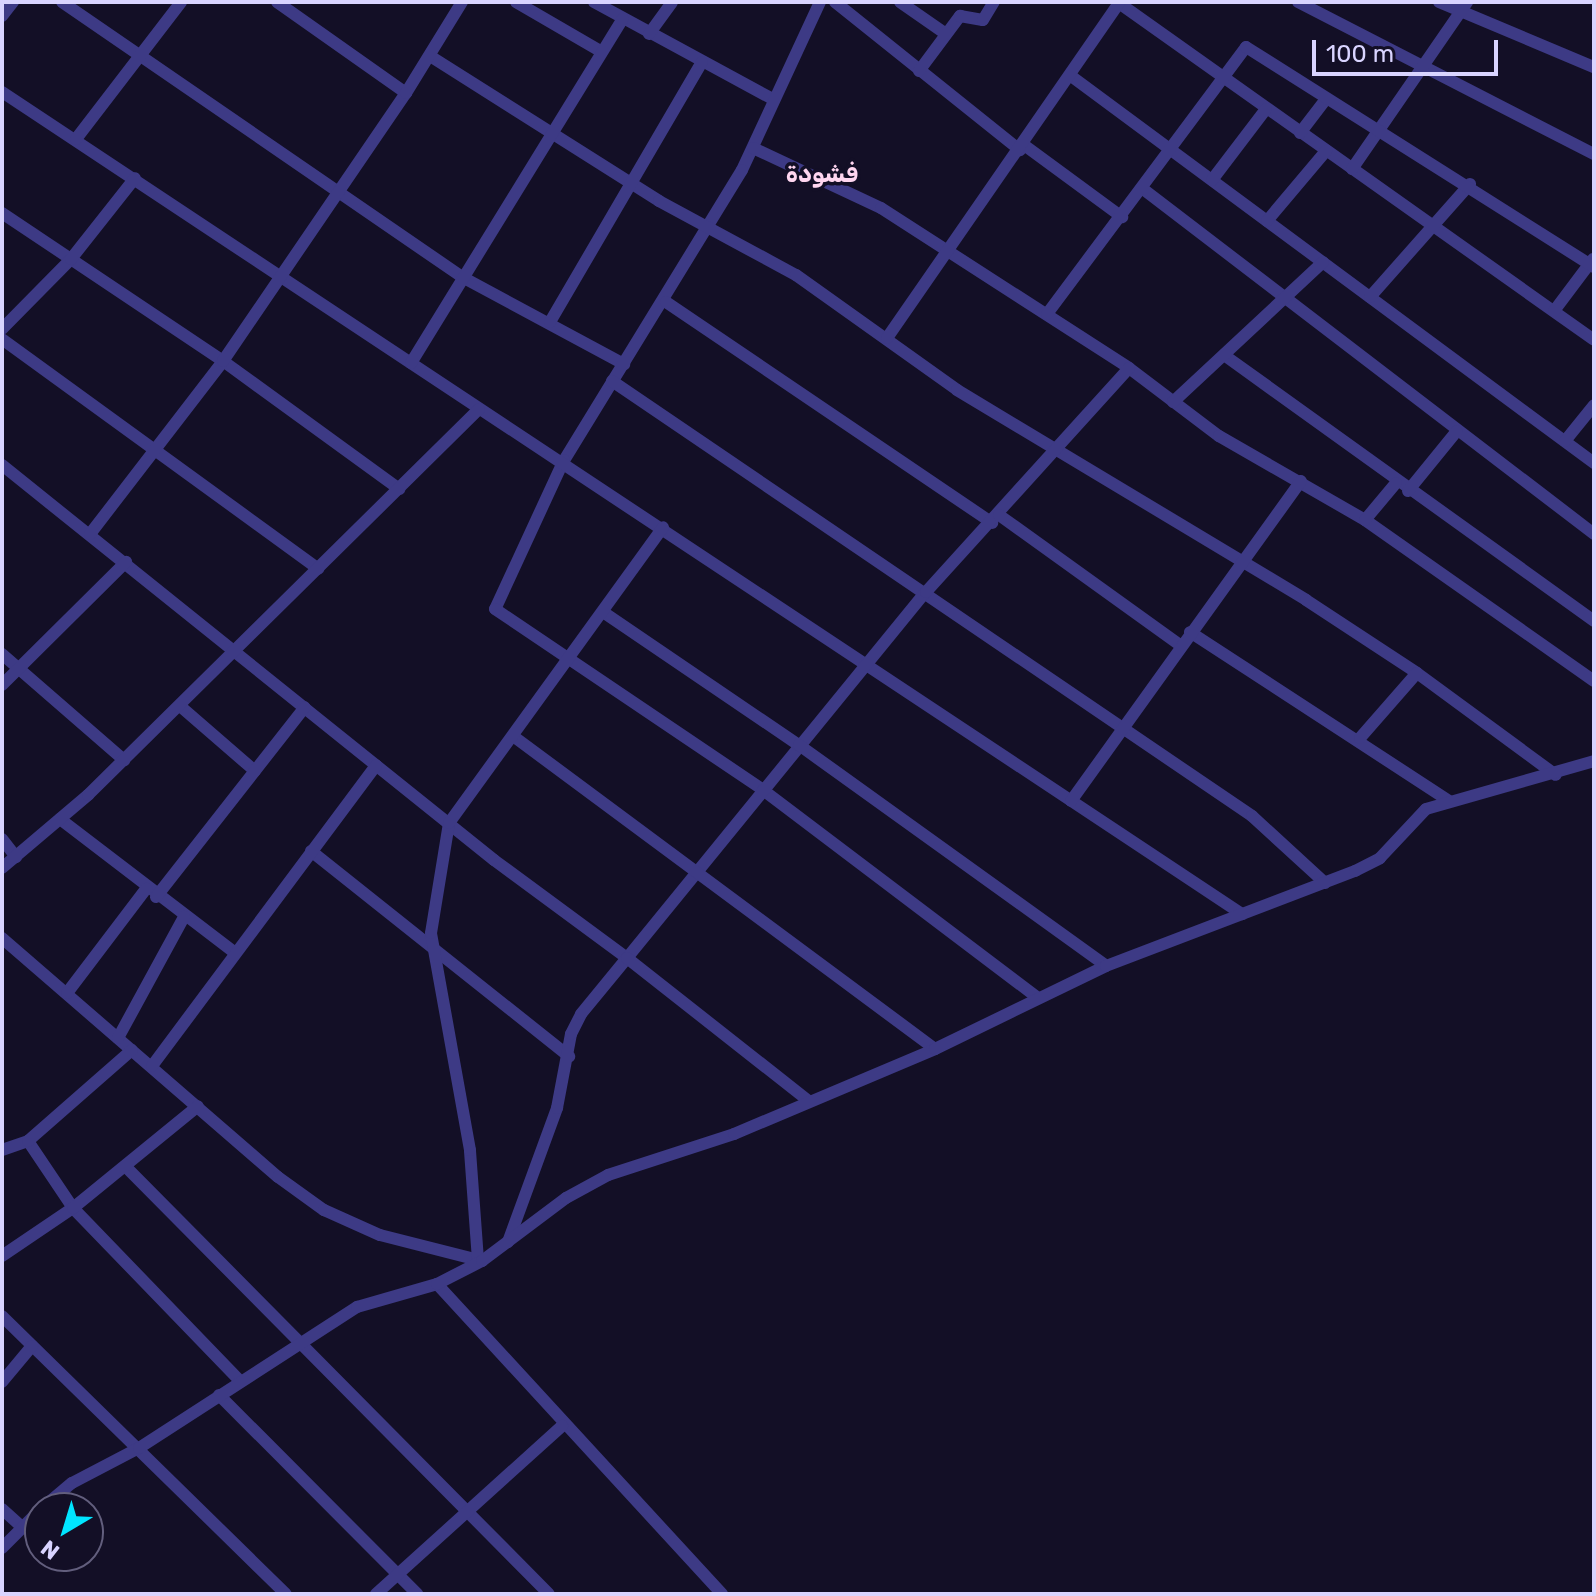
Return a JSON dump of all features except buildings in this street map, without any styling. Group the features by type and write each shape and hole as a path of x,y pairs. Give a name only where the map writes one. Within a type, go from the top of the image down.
{"street":[{"path":"2,16 13,2"},
{"path":"62,2 340,188 464,278 624,364"},
{"path":"76,139 181,2"},
{"path":"277,2 295,6 406,93"},
{"path":"90,534 158,450 223,361 406,93 462,2"},
{"path":"516,2 602,52"},
{"path":"594,2 773,99"},
{"path":"649,34 672,2"},
{"path":"820,2 753,148 710,229 564,460 495,609 763,790 1038,998"},
{"path":"835,2 919,71 1122,217"},
{"path":"900,2 946,34"},
{"path":"919,71 960,16 983,20 994,2"},
{"path":"887,338 1120,2 1223,79 1594,340"},
{"path":"1298,2 1594,154"},
{"path":"1439,2 1464,7 1594,67"},
{"path":"1352,169 1464,7"},
{"path":"411,363 623,19"},
{"path":"1047,314 1246,47 1326,99 1470,184 1592,263 1554,311"},
{"path":"430,56 554,132 631,184 796,275 942,380 1242,560 1417,673 1556,775"},
{"path":"550,322 702,62"},
{"path":"1071,76 1594,463"},
{"path":"2,92 479,409 564,460 865,666 1242,914"},
{"path":"1300,133 1326,99"},
{"path":"1212,180 1266,109"},
{"path":"753,148 857,194 949,251 1129,368 1219,436 1365,520 1594,681"},
{"path":"1267,221 1326,151"},
{"path":"2,329 71,259 135,178"},
{"path":"1370,297 1435,228 1470,184"},
{"path":"1143,189 1594,534"},
{"path":"2,213 223,361 399,489"},
{"path":"1173,402 1323,262"},
{"path":"666,302 1180,645"},
{"path":"2,339 318,569"},
{"path":"1224,355 1396,483 1594,621"},
{"path":"508,1242 557,1108 581,1014 926,592 1129,368"},
{"path":"612,381 1270,829 1325,883"},
{"path":"1565,441 1594,405"},
{"path":"2,868 124,760 479,409"},
{"path":"1408,491 1457,431"},
{"path":"2,465 449,823 809,1101"},
{"path":"1071,801 1125,729 1180,645 1301,481"},
{"path":"1365,520 1396,483"},
{"path":"480,1260 470,1150 432,949 433,912 449,823 663,527"},
{"path":"2,685 126,562"},
{"path":"603,612 799,745 1106,966"},
{"path":"1190,632 1360,738 1448,800"},
{"path":"2,654 124,760"},
{"path":"1360,738 1417,673"},
{"path":"180,706 255,771"},
{"path":"67,993 255,771 305,707"},
{"path":"513,736 699,869 935,1049"},
{"path":"61,1492 72,1483 139,1448 357,1307 437,1284 480,1260 608,1175 734,1134 935,1049 1106,966 1325,883 1380,858 1426,809 1448,800 1556,775 1594,761"},
{"path":"152,1066 376,765"},
{"path":"60,819 151,893 235,953"},
{"path":"2,839 16,857"},
{"path":"311,851 569,1056"},
{"path":"118,1038 184,917"},
{"path":"2,938 324,1210 380,1235 480,1260"},
{"path":"2,1150 28,1141 132,1050"},
{"path":"2,1256 73,1208 198,1106"},
{"path":"28,1141 73,1208 240,1381"},
{"path":"125,1166 549,1594"},
{"path":"437,1284 562,1426 722,1594"},
{"path":"3,1317 286,1594"},
{"path":"2,1382 32,1346"},
{"path":"219,1395 417,1594"},
{"path":"376,1594 395,1572 562,1426"},
{"path":"2,1509 21,1526"},
{"path":"2,1548 24,1523"}],"district":[{"name":"فشودة","path":"822,175"}]}
